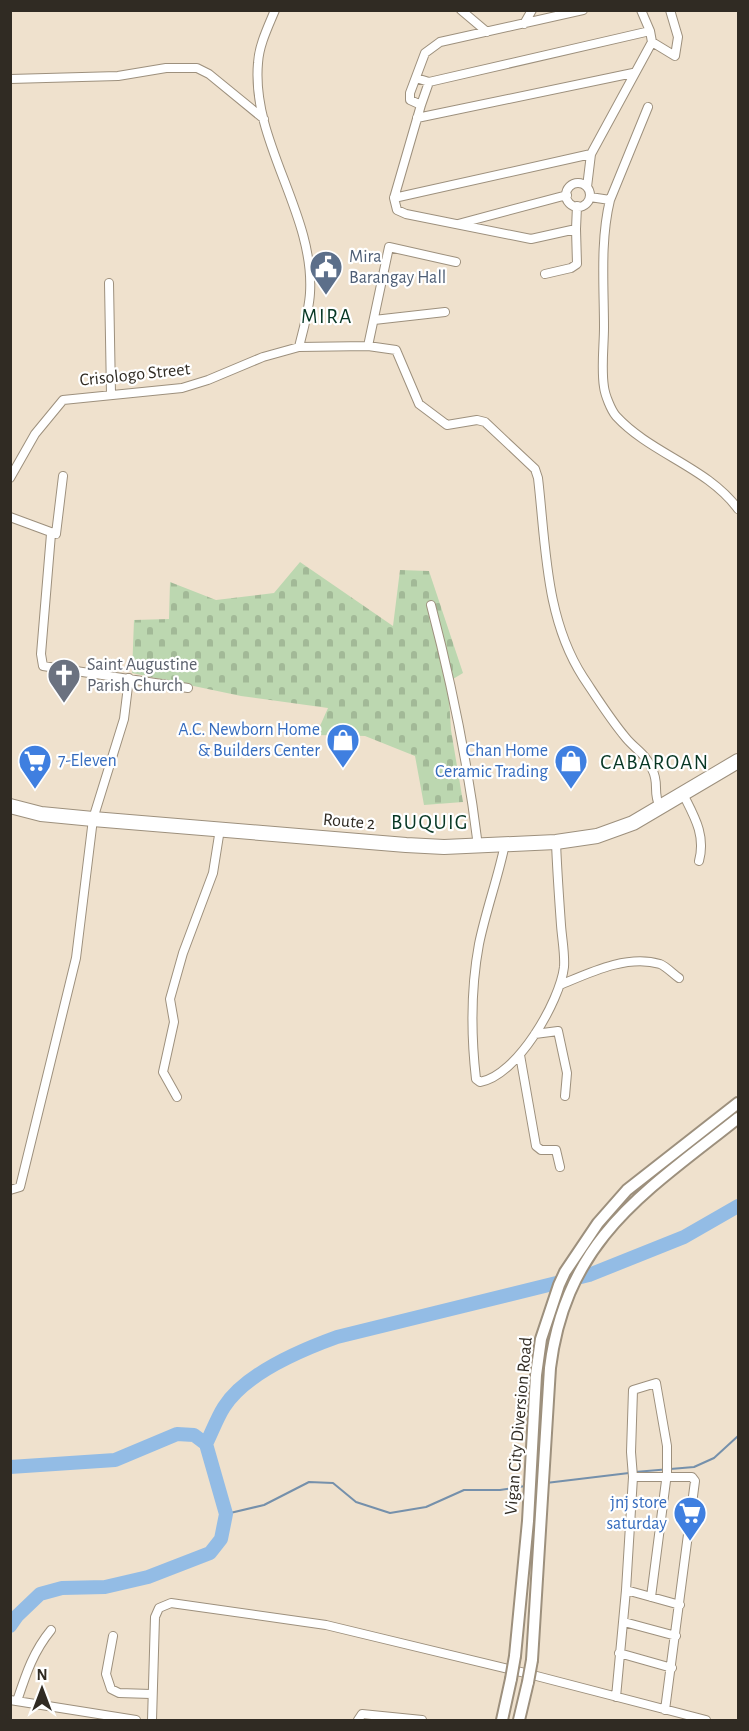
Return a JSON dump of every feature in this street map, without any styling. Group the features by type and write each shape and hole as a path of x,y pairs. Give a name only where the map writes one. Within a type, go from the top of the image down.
{"highway":[{"name":"Route 2","path":"11,810 406,845 478,846 556,842 613,831 660,807 738,761"}],"main road":[{"name":"Vigan City Diversion Road","path":"502,1720 515,1656 541,1339 555,1298 565,1272 598,1223 627,1190 738,1102"},
{"name":"Vigan City Diversion Road","path":"519,1720 532,1660 553,1344 568,1293 580,1270 621,1214 738,1118"}],"street":[{"path":"275,10 258,61 264,119 306,251 310,294 299,347"},
{"path":"461,10 487,32"},
{"path":"524,24 532,10"},
{"path":"421,105 410,100 425,53 433,45 583,10"},
{"path":"590,197 587,187 591,154 633,73 652,42 641,10"},
{"path":"652,42 675,56 678,37 670,10"},
{"path":"416,78 429,82 650,31"},
{"path":"10,79 118,76 166,68 197,68 209,74 264,119"},
{"path":"417,118 633,73"},
{"path":"429,82 394,198 400,212 531,239 576,229"},
{"path":"648,107 610,200 606,218 604,388 615,414 636,432 714,485 729,497 738,509"},
{"path":"394,198 591,154"},
{"path":"587,187 578,183 572,185 567,195 570,204 576,206 584,205 590,197"},
{"path":"457,224 567,195"},
{"path":"590,197 610,200"},
{"path":"545,274 571,268 577,264 576,206"},
{"path":"368,346 389,247 456,262"},
{"path":"109,283 111,394"},
{"path":"374,320 445,312"},
{"name":"Crisologo Street","path":"10,478 35,434 63,400 182,388 208,380 263,357 299,347 368,346 392,349 399,354 419,404 433,416 452,426 481,420 535,469 538,478 553,610 561,634 587,683 627,740 641,750 652,768 657,781 654,796 660,807"},
{"path":"63,476 56,533 52,535 41,654 43,666 188,688"},
{"path":"10,517 52,535"},
{"path":"431,605 452,686 457,729 469,768 478,846"},
{"path":"10,1190 20,1187 76,958 93,819 124,718 129,678"},
{"path":"683,794 701,834 703,843 699,861"},
{"path":"177,1097 163,1071 174,1022 170,999 183,953 213,873 220,829"},
{"path":"505,844 480,942 475,976 473,1053 477,1079 480,1082 489,1080 520,1055 535,1034 560,985 564,964 556,842"},
{"path":"560,985 618,964 650,962 662,965 679,978"},
{"path":"535,1034 558,1031 567,1074 565,1096"},
{"path":"520,1055 536,1146 541,1150 556,1150 560,1167"},
{"path":"615,1697 624,1622 633,1476 633,1390 656,1383 667,1446 667,1475 651,1597"},
{"path":"633,1476 692,1477 695,1481 665,1710"},
{"path":"626,1590 680,1605"},
{"path":"153,1720 151,1694 157,1612 165,1605 183,1604 326,1625 705,1720"},
{"path":"624,1622 676,1636"},
{"path":"51,1630 38,1646 29,1663 14,1700 136,1720"},
{"path":"113,1636 106,1674 111,1689 119,1693 151,1694"},
{"path":"619,1653 672,1668"},
{"path":"358,1720 362,1714 422,1720"}],"green space":[{"path":"300,562 393,626 400,570 429,571 463,673 448,682 451,730 463,802 424,805 415,756 365,736 316,735 328,708 241,696 132,673 134,620 169,619 170,582 216,600 274,593"}],"waterway":[{"path":"206,1444 221,1411 233,1395 275,1364 307,1349 337,1337 589,1275 684,1237 738,1206"},
{"path":"10,1467 115,1460 177,1434 194,1435 206,1444 226,1514 221,1539 210,1553 148,1577 105,1587 62,1588 40,1594 10,1626"},
{"path":"635,1472 694,1467 714,1458 738,1436"},
{"path":"546,1483 629,1473"},
{"path":"226,1514 264,1505 309,1482 333,1483 356,1502 390,1513 426,1507 464,1490 500,1490 525,1486"}],"place":[{"name":"Mira Barangay Hall","path":"326,296"},
{"name":"Saint Augustine Parish Church","path":"64,704"},
{"name":"A.C. Newborn Home & Builders Center","path":"343,769"},
{"name":"7-Eleven","path":"35,790"},
{"name":"Chan Home Ceramic Trading","path":"571,790"},
{"name":"jnj store saturday","path":"690,1542"}],"district":[{"name":"MIRA","path":"327,316"},
{"name":"CABAROAN","path":"655,762"},
{"name":"BUQUIG","path":"430,822"}]}
